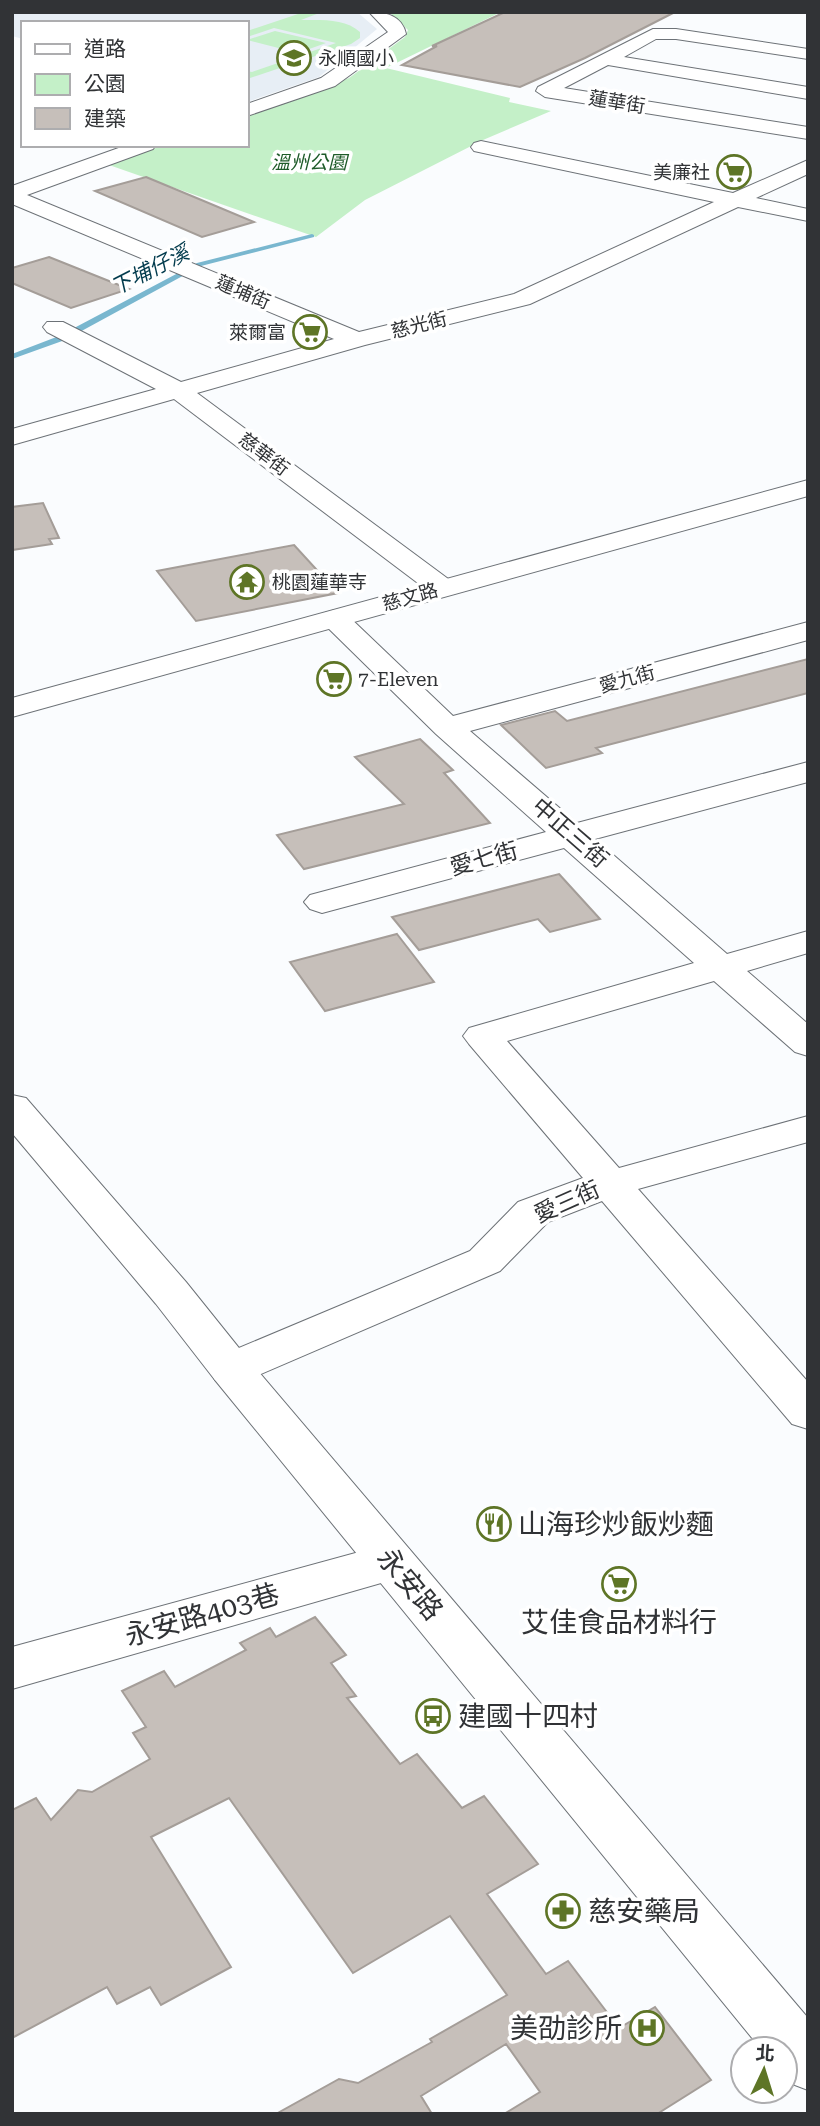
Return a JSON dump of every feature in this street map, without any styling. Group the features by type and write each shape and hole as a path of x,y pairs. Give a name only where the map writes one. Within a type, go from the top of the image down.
{"street":[{"path":"248,110 338,77 397,34 396,28 377,12"},
{"name":"蓮華街","path":"808,54 676,34 653,34 545,91 808,133"},
{"path":"605,60 808,93"},
{"path":"12,195 141,147"},
{"path":"481,147 808,215"},
{"path":"783,156 808,160"},
{"name":"慈光街","path":"12,437 357,340 522,299 808,166"},
{"name":"蓮埔街","path":"12,195 357,340"},
{"name":"慈華街","path":"64,332 178,390 441,587"},
{"name":"慈文路","path":"12,708 441,587 808,488"},
{"name":"中正三街","path":"335,619 447,727 574,835 808,1044"},
{"name":"愛九街","path":"447,727 808,631"},
{"name":"愛七街","path":"322,902 808,772"},
{"path":"808,942 482,1036 808,1412"},
{"name":"永安路","path":"12,1107 171,1293 231,1369 808,2062"},
{"name":"愛三街","path":"231,1369 485,1261 533,1212 608,1184 808,1129"},
{"name":"永安路403巷","path":"12,1668 392,1562"}],"shaded area":[{"name":"永順國小","path":"12,12 357,12 377,29 319,77 248,102 248,21 21,21 21,38 12,36"}],"green space":[{"path":"304,12 322,12 301,20 347,24 360,32 360,38 351,44 248,79 248,71 336,43 274,28 248,37 248,31"},
{"name":"溫州公園","path":"389,12 501,12 386,68 510,98 509,102 551,111 483,140 365,200 316,237 109,165 158,147 248,147 248,116 349,78 405,37 408,30"},
{"path":"275,31 326,43 298,53 248,40"}],"building":[{"path":"505,12 675,12 585,58 520,87 402,65 437,46 432,46"},
{"path":"146,177 254,222 202,237 95,191"},
{"path":"49,257 129,289 71,308 12,283 12,268"},
{"path":"43,503 59,538 49,539 52,544 12,550 12,507"},
{"name":"桃園蓮華寺","path":"294,545 338,593 196,621 157,571"},
{"path":"808,659 808,693 596,748 602,753 546,768 501,725 555,711 567,721"},
{"path":"420,739 453,770 444,773 490,823 304,869 277,835 404,804 355,757"},
{"path":"559,874 600,919 550,932 538,919 419,950 392,917"},
{"path":"397,934 434,982 325,1011 290,962"},
{"path":"315,1617 346,1655 331,1663 356,1696 347,1698 400,1764 417,1754 462,1808 484,1796 538,1864 487,1894 546,1974 568,1961 619,2028 655,2007 711,2080 657,2114 504,2114 540,2092 506,2044 421,2096 432,2114 276,2114 339,2079 358,2083 432,2042 430,2039 507,1995 450,1916 353,1973 229,1798 151,1837 231,1967 161,2005 150,1987 117,2004 107,1987 12,2038 12,1810 36,1798 51,1820 78,1790 92,1792 150,1759 133,1733 146,1727 122,1691 164,1671 175,1687 246,1650 240,1643 270,1628 276,1637"}],"waterway":[{"name":"下埔仔溪","path":"12,357 62,338 199,264 312,236"}],"place":[{"name":"永順國小","path":"294,58"},
{"name":"美廉社","path":"734,172"},
{"name":"萊爾富","path":"310,332"},
{"name":"桃園蓮華寺","path":"247,582"},
{"name":"7-Eleven","path":"334,679"},
{"name":"山海珍炒飯炒麵","path":"494,1524"},
{"name":"艾佳食品材料行","path":"619,1584"},
{"name":"建國十四村","path":"433,1716"},
{"name":"慈安藥局","path":"563,1911"},
{"name":"美劭診所","path":"647,2028"}]}
